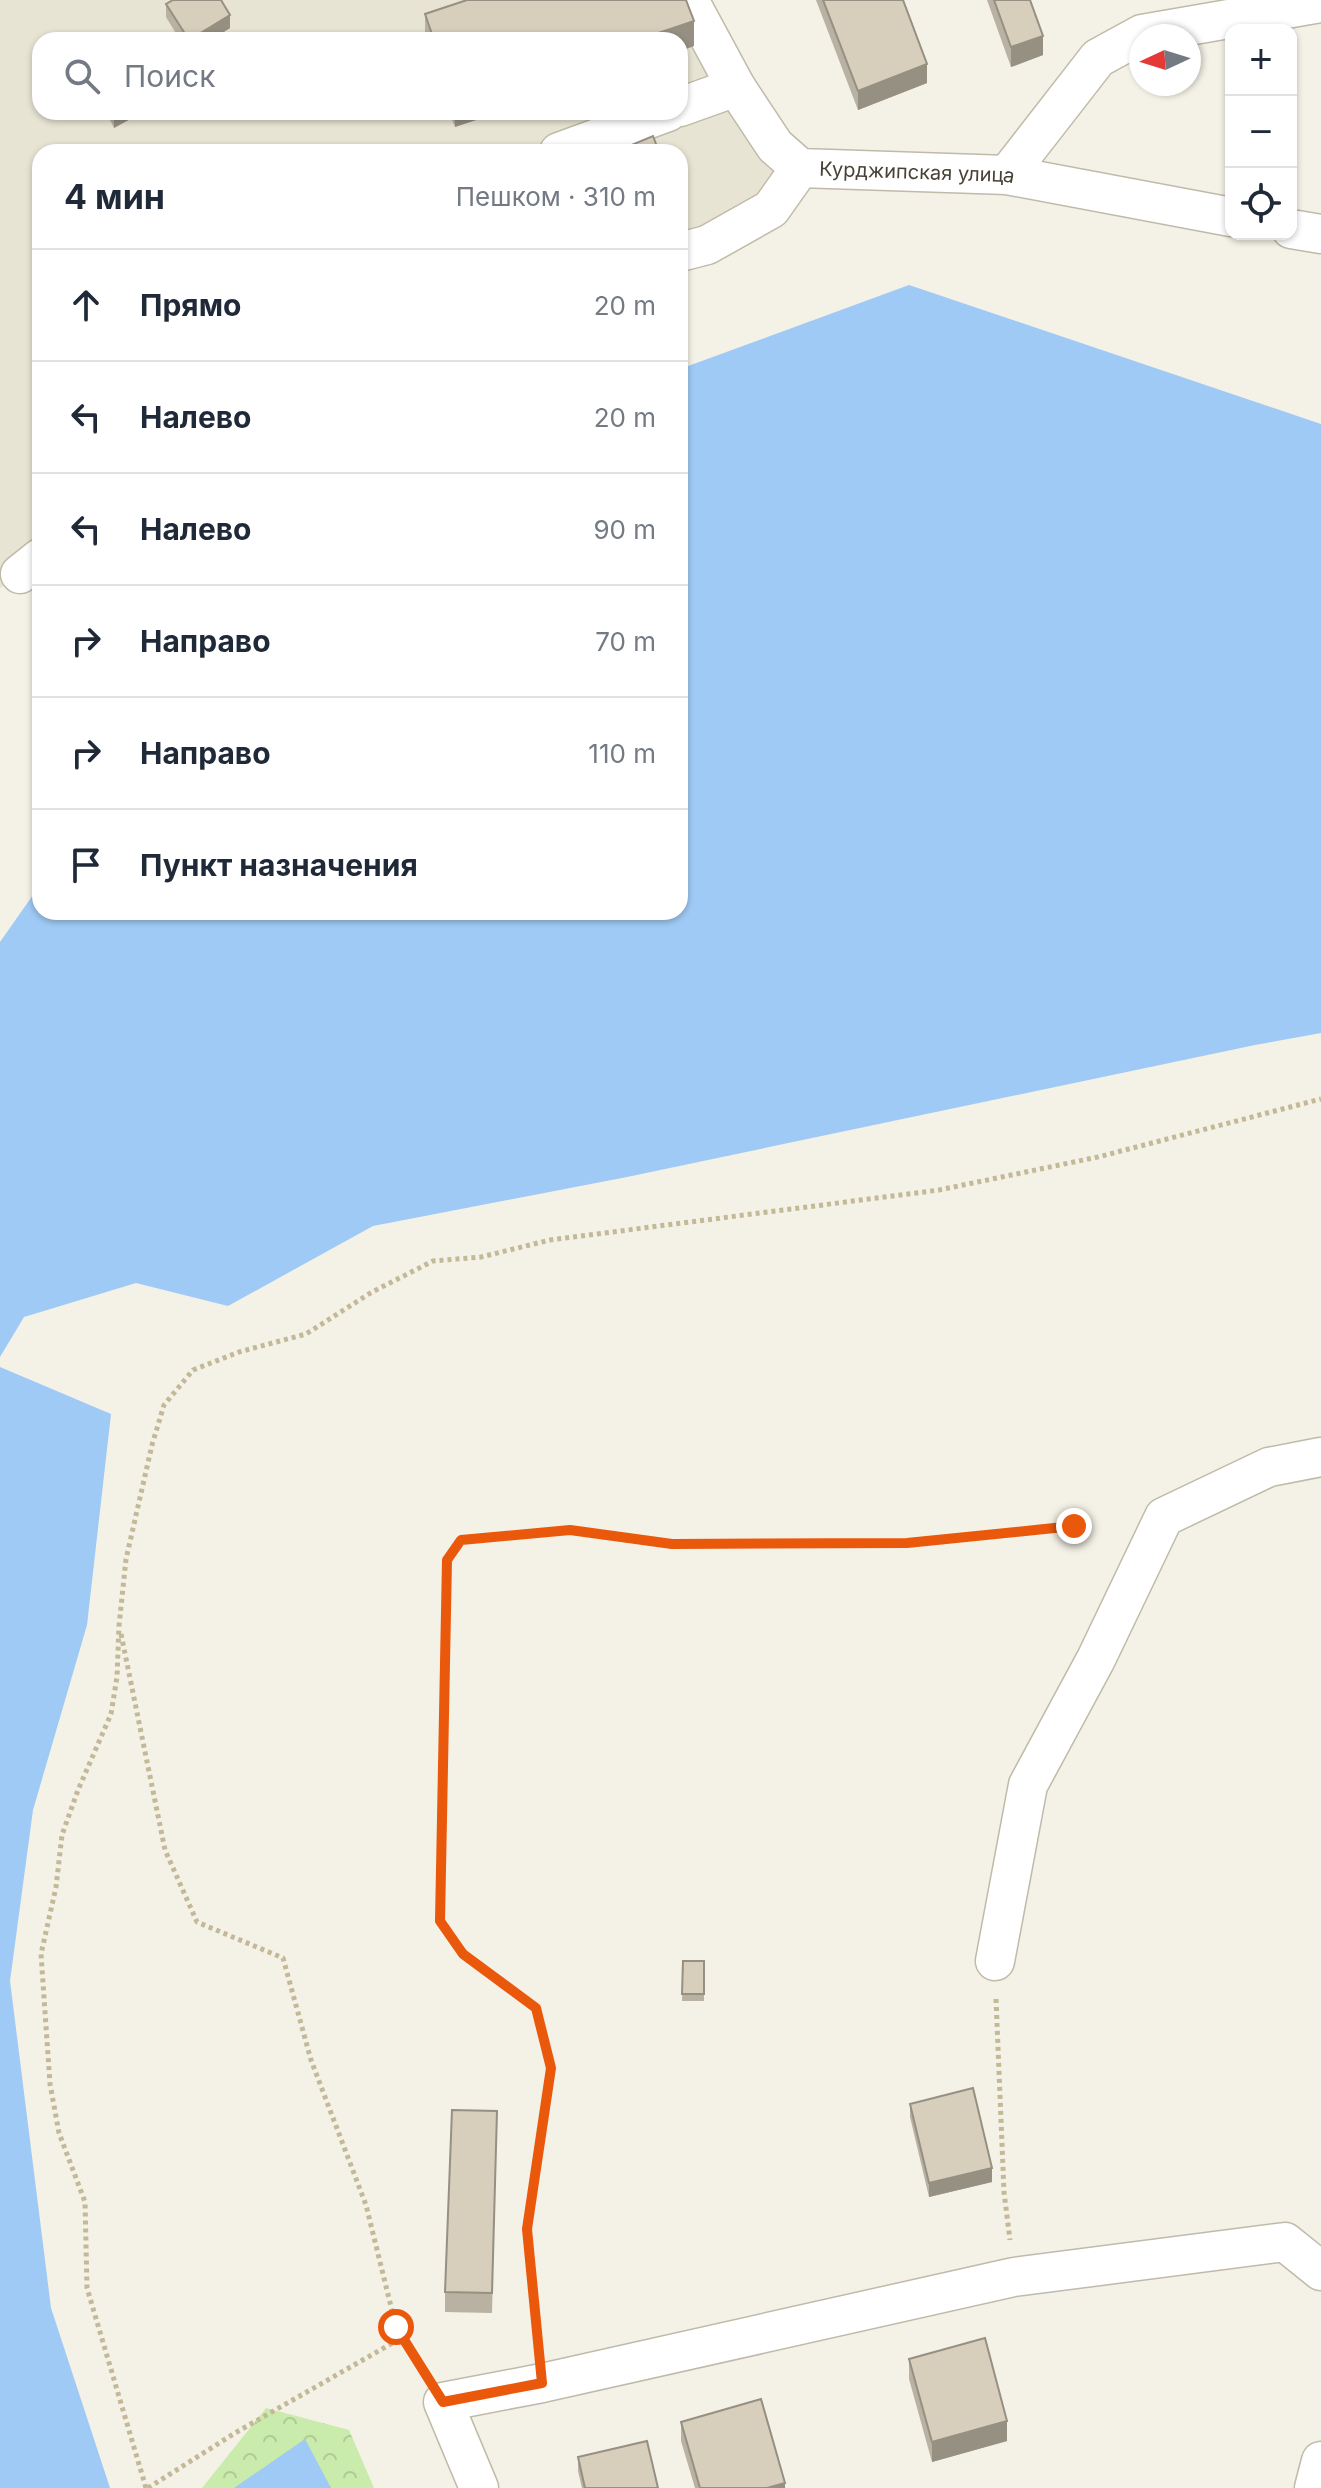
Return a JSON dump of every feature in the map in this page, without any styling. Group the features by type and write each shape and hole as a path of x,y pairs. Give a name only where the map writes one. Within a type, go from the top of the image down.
{"street":[{"name":"Курджипская улица","path":"689,0 736,87 775,146 800,168 1007,175 1225,216"},
{"path":"1007,175 1098,58 1142,34 1321,3"},
{"path":"688,104 736,87"},
{"path":"581,144 646,120"},
{"path":"688,250 707,245 771,209 800,168"},
{"path":"1297,230 1321,234"},
{"path":"995,1961 1028,1785 1096,1659 1164,1517 1269,1467 1321,1457"},
{"path":"479,2488 443,2402 542,2383 1014,2277 1285,2242 1321,2271"},
{"path":"1314,2488 1321,2461"}],"path":[{"path":"403,2337 235,2433 147,2488 87,2288 85,2202 59,2133 50,2084 41,1954 56,1887 62,1835 111,1714 117,1677 126,1559 164,1405 193,1370 239,1352 306,1334 372,1292 433,1261 481,1257 550,1240 939,1190 1098,1157 1321,1099"},
{"path":"542,2383 527,2229 551,2068 536,2008 463,1954 440,1921 447,1560 461,1540 570,1530 672,1544 907,1543 1074,1526"},
{"path":"119,1626 165,1850 197,1922 283,1958 311,2060 366,2205 396,2327 443,2402"},
{"path":"995,1961 1004,2192 1014,2277"}],"shaded area":[{"path":"0,0 689,0 800,168 688,246 688,144 32,144 32,564 0,588"}],"green space":[{"path":"266,2408 349,2430 374,2488 202,2488"}],"water":[{"path":"909,285 1321,424 1321,1033 627,1177 373,1226 228,1306 136,1283 24,1317 0,1357 0,942 32,896 32,920 688,920 688,366"},
{"path":"0,1367 111,1414 87,1625 33,1810 10,1981 51,2308 110,2488 0,2488"},
{"path":"305,2439 331,2488 234,2488"}],"building":[{"path":"173,0 221,0 230,15 202,32 184,32 166,4"},
{"path":"467,0 686,0 694,21 662,32 431,32 425,14"},
{"path":"823,0 903,0 927,64 858,91"},
{"path":"994,0 1030,0 1043,36 1011,47"},
{"path":"653,136 656,144 634,144"},
{"path":"683,1961 704,1961 704,1994 682,1994"},
{"path":"973,2088 992,2168 929,2183 910,2104"},
{"path":"452,2110 497,2111 492,2293 445,2292"},
{"path":"985,2338 1007,2421 932,2442 909,2359"},
{"path":"761,2399 785,2483 767,2488 700,2488 681,2422"},
{"path":"647,2441 658,2488 585,2488 578,2457"}],"route":[{"path":"396,2327 443,2402 542,2383 527,2229 551,2068 536,2008 463,1954 440,1921 447,1560 461,1540 570,1530 672,1544 907,1543 1074,1526"}]}
